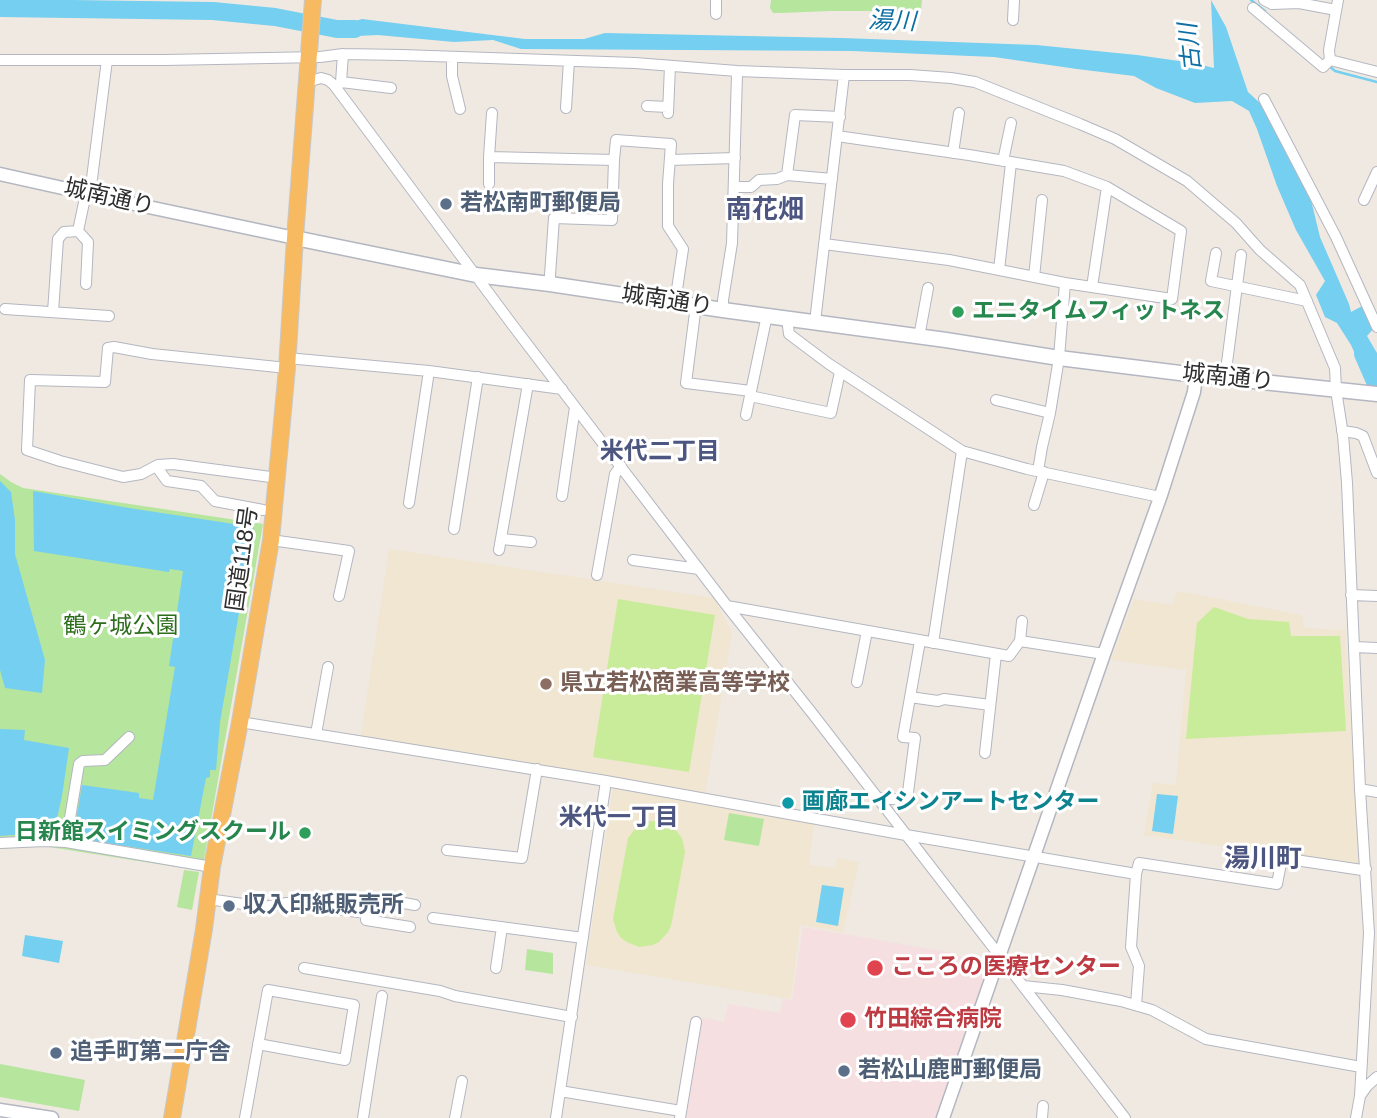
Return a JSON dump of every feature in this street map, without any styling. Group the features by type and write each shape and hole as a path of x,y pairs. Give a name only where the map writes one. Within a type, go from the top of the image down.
{"highway":[{"name":"国道118号","path":"172,1118 212,867 271,540 287,363 313,0"}],"main road":[{"name":"城南通り","path":"295,238 476,275 1059,358 1377,394"}],"street":[{"path":"716,0 716,14"},
{"path":"1013,20 1014,0"},
{"path":"1264,0 1272,4 1337,5 1329,50 1330,60"},
{"path":"1253,8 1323,67 1330,60"},
{"path":"343,54 338,84 476,275 727,606 1125,1118"},
{"path":"0,60 343,54 951,78 975,82 1115,139 1187,181 1236,223 1260,250 1300,285 1335,368 1347,483 1369,946 1360,1097 1356,1118"},
{"path":"452,57 452,76 460,109"},
{"path":"78,231 88,194 107,60"},
{"path":"1330,60 1377,72"},
{"path":"566,108 569,61"},
{"path":"647,106 668,110 670,66"},
{"path":"723,310 733,243 737,74"},
{"path":"815,322 844,75"},
{"path":"307,82 321,78 338,84 391,88"},
{"path":"1264,100 1336,237 1376,325"},
{"path":"489,184 492,113"},
{"path":"953,153 959,113"},
{"path":"787,174 795,115 840,117"},
{"path":"999,270 1011,123"},
{"path":"824,244 907,254 1065,283 1172,299 1181,231 1107,187 1064,171 837,136"},
{"path":"550,284 554,218 612,220 616,140 671,144 668,226 683,248 675,303"},
{"path":"489,157 614,160"},
{"path":"670,160 735,158"},
{"path":"1364,200 1377,172"},
{"name":"城南通り","path":"0,174 295,238"},
{"path":"734,187 751,187 759,180 776,179 787,174 832,179"},
{"path":"1092,287 1107,187"},
{"path":"1034,277 1041,200"},
{"path":"78,231 88,242 86,284"},
{"path":"53,312 58,239 64,232 78,231"},
{"path":"1216,253 1211,281 1307,301"},
{"path":"1225,378 1241,255"},
{"path":"1034,505 1059,358 1065,283"},
{"path":"919,337 928,288"},
{"path":"695,305 685,383 750,394 831,413 840,372"},
{"path":"5,309 108,316"},
{"path":"746,415 767,316"},
{"path":"787,318 790,335 840,372 962,451 1041,472 1160,497"},
{"path":"278,478 173,464 156,466 141,474 123,477 27,450 30,380 105,382 108,348 114,346 152,354 429,371 562,389"},
{"path":"409,503 429,371"},
{"path":"943,1118 1160,497 1194,392 1196,375"},
{"path":"454,529 478,377"},
{"path":"499,550 528,384"},
{"path":"996,400 1051,413"},
{"path":"562,496 575,407"},
{"path":"1342,431 1363,436 1377,473"},
{"path":"933,643 962,451"},
{"path":"156,466 167,481 201,486 215,501 263,510"},
{"path":"597,575 615,474 621,466"},
{"path":"502,539 531,542"},
{"path":"271,540 349,551 339,596"},
{"path":"633,559 699,569"},
{"path":"1351,595 1377,596"},
{"path":"727,606 1009,656 1020,641 1022,621"},
{"path":"857,682 867,631"},
{"path":"877,798 906,800 915,738 903,737 920,640"},
{"path":"1020,641 1104,654"},
{"path":"1354,647 1377,648"},
{"path":"985,753 996,654"},
{"path":"316,734 328,667"},
{"path":"910,697 990,705"},
{"path":"240,722 537,769 1136,874"},
{"path":"66,842 79,764 83,761 105,760 129,737"},
{"path":"447,850 522,858 537,769"},
{"path":"556,1118 606,781"},
{"path":"1360,789 1377,792"},
{"path":"0,843 66,842 212,867"},
{"path":"1136,1005 1139,966 1131,947 1139,863 1277,884 1282,858 1366,869"},
{"path":"410,927 366,920 369,897 415,905"},
{"path":"208,899 264,907 287,903 366,913"},
{"path":"433,918 583,938"},
{"path":"496,968 502,927"},
{"path":"304,968 572,1017"},
{"path":"1023,986 1103,997 1136,1005 1152,1010 1206,1039 1362,1064 1377,1075 1360,1097"},
{"path":"245,1118 258,1044 268,990 354,1005 345,1059 258,1044"},
{"path":"362,1118 382,996"},
{"path":"560,1091 680,1115 696,1022"},
{"path":"455,1118 462,1081"},
{"path":"1042,1118 1043,1106"},
{"path":"0,1110 52,1118"}],"shaded area":[{"name":"県立若松商業高等学校","path":"389,549 714,598 732,633 705,795 361,736"},
{"path":"1177,591 1302,615 1304,628 1345,630 1359,866 1144,835 1153,783 1176,785 1186,670 1111,660 1134,599 1172,605"},
{"path":"613,787 814,822 809,865 835,868 837,858 859,862 843,932 800,925 791,999 586,965"},
{"name":"竹田綜合病院","path":"803,927 949,952 987,966 968,1032 936,1118 684,1118 700,1017 724,1022 728,1004 780,1013 783,999 792,1000"}],"green space":[{"path":"771,0 922,0 921,11 773,13 770,8"},
{"name":"鶴ヶ城公園","path":"0,474 23,488 263,524 202,871 43,846 0,849"},
{"path":"618,599 715,615 689,772 593,757"},
{"path":"1214,607 1248,619 1289,622 1291,636 1340,636 1346,731 1186,739 1197,623"},
{"path":"729,813 764,819 759,846 724,840"},
{"path":"648,821 662,821 674,828 682,838 685,852 671,926 659,942 639,947 621,938 613,919 628,838 636,828"},
{"path":"184,870 199,872 192,910 177,907"},
{"path":"527,949 553,953 553,974 525,970"},
{"path":"0,1064 85,1080 79,1111 0,1097"}],"water":[{"path":"1211,0 1226,27 1248,92 1261,104 1310,196 1320,237 1351,312 1364,305 1375,327 1367,336 1377,353 1377,376 1365,376 1351,345 1337,323 1325,317 1316,295 1325,281 1296,230 1249,111 1232,101 1195,103 1134,76 994,57 852,51 521,49 493,40 454,42 378,35 357,36 340,34 332,28 362,19 525,39 584,39 605,33 1036,45 1137,55 1214,68"},
{"path":"0,481 11,492 15,520 15,554 45,660 42,693 5,688 0,670"},
{"path":"33,491 254,527 220,722 216,770 210,770 210,777 206,778 191,856 79,839 74,834 82,785 139,793 139,798 153,800 175,667 169,666 183,571 170,569 169,572 34,551"},
{"path":"0,729 25,730 24,740 69,748 54,832 0,836"},
{"path":"1157,794 1178,796 1173,834 1152,831"},
{"path":"822,885 844,888 838,926 816,922"},
{"path":"25,935 63,941 59,963 22,956"}],"waterway":[{"path":"1251,0 1265,11"},
{"name":"湯川","path":"0,8 213,11 275,17 337,29 355,29"},
{"path":"1328,65 1335,71 1377,82"},
{"name":"湯川","path":"1363,354 1377,386"}],"place":[{"name":"若松南町郵便局","path":"446,204"},
{"name":"エニタイムフィットネス","path":"958,312"},
{"name":"県立若松商業高等学校","path":"546,684"},
{"name":"画廊エイシンアートセンター","path":"788,803"},
{"name":"日新館スイミングスクール","path":"305,833"},
{"name":"収入印紙販売所","path":"229,906"},
{"name":"こころの医療センター","path":"875,968"},
{"name":"竹田綜合病院","path":"848,1020"},
{"name":"追手町第二庁舎","path":"56,1053"},
{"name":"若松山鹿町郵便局","path":"844,1071"}],"district":[{"name":"南花畑","path":"765,211"},
{"name":"米代二丁目","path":"660,452"},
{"name":"米代一丁目","path":"619,818"},
{"name":"湯川町","path":"1263,860"}],"water label":[{"name":"古川","path":"1191,47"}]}
